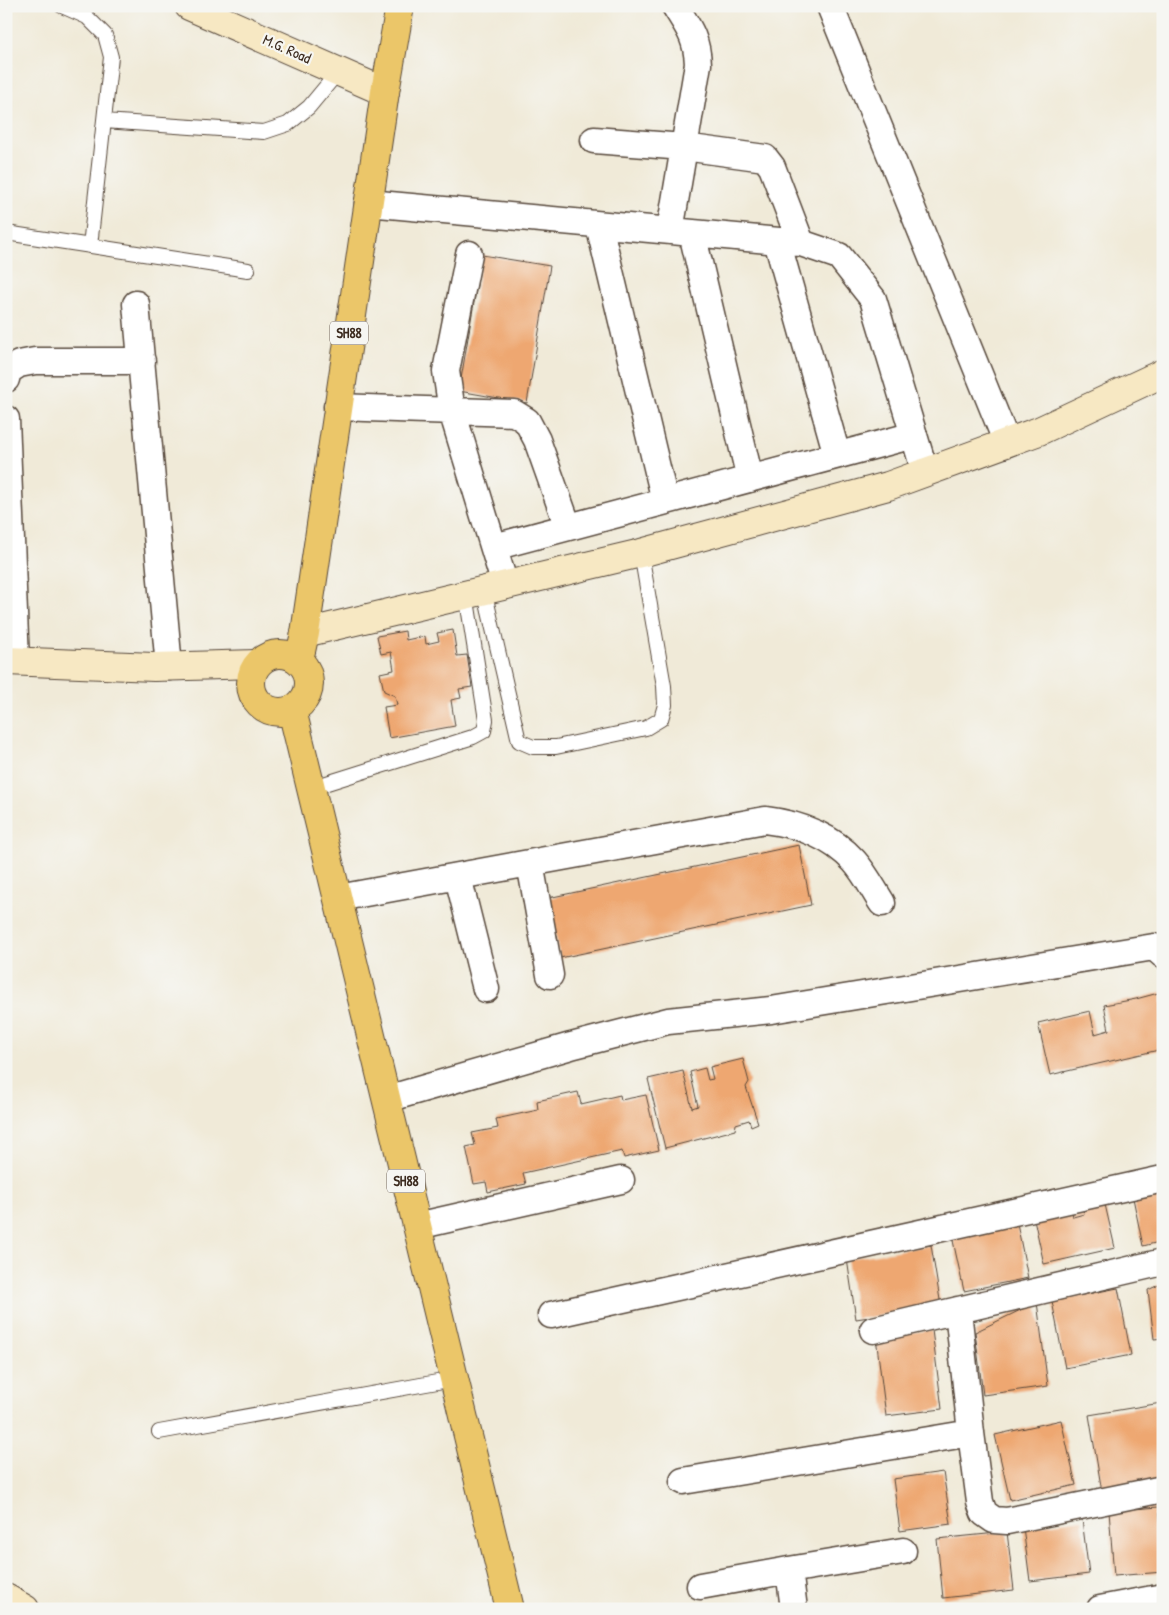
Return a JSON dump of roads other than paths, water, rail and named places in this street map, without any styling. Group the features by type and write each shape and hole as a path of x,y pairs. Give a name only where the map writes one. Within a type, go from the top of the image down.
{"main road":[{"name":"M.G. Road","path":"189,6 385,92"},
{"name":"SH88","path":"299,660 305,633 368,203 400,6"},
{"path":"305,633 641,553 888,486 1039,431 1163,373"},
{"path":"282,653 291,655 299,660 306,668 309,677 309,687 306,696 300,704 292,710 282,712 264,708 256,701 251,692 250,682 251,673 256,664 272,654 282,653"},
{"path":"11,661 169,667 256,664"},
{"name":"SH88","path":"292,710 510,1609"},
{"path":"6,1598 25,1609"}],"street":[{"path":"675,6 691,32 697,48 698,64 684,147 681,232 750,479"},
{"path":"830,6 1007,443"},
{"path":"594,140 684,147 765,158 772,167 837,455"},
{"path":"368,203 789,242 839,256 873,300 925,472"},
{"path":"599,224 665,501"},
{"path":"468,254 446,371 452,411 494,547 485,590"},
{"path":"136,304 169,667"},
{"path":"6,380 8,371 19,364 36,362 142,362"},
{"path":"338,407 514,413 527,421 537,440 568,527"},
{"path":"6,419 11,661"},
{"path":"494,547 914,435"},
{"path":"338,898 765,820 814,833 839,848 855,862 882,903"},
{"path":"530,863 550,975"},
{"path":"458,877 486,989"},
{"path":"387,1099 571,1046 668,1021 770,1010 1154,947 1163,955"},
{"path":"417,1226 621,1180"},
{"path":"551,1315 1163,1180"},
{"path":"873,1330 1163,1262"},
{"path":"958,1310 971,1433 980,1502 984,1513 994,1520 1007,1521 1163,1489"},
{"path":"683,1481 971,1433"},
{"path":"700,1586 903,1552"},
{"path":"789,1570 794,1609"},
{"path":"1100,1609 1163,1597"}],"lane":[{"path":"62,6 87,17 105,35 111,57 90,246"},
{"path":"104,121 264,132 288,124 309,107 338,72"},
{"path":"6,233 248,270"},
{"path":"485,590 520,741 533,747 556,747 646,728 661,719 665,704 664,686 641,553"},
{"path":"311,788 473,737 484,731 486,720 485,590"},
{"path":"159,1432 454,1380"}]}
